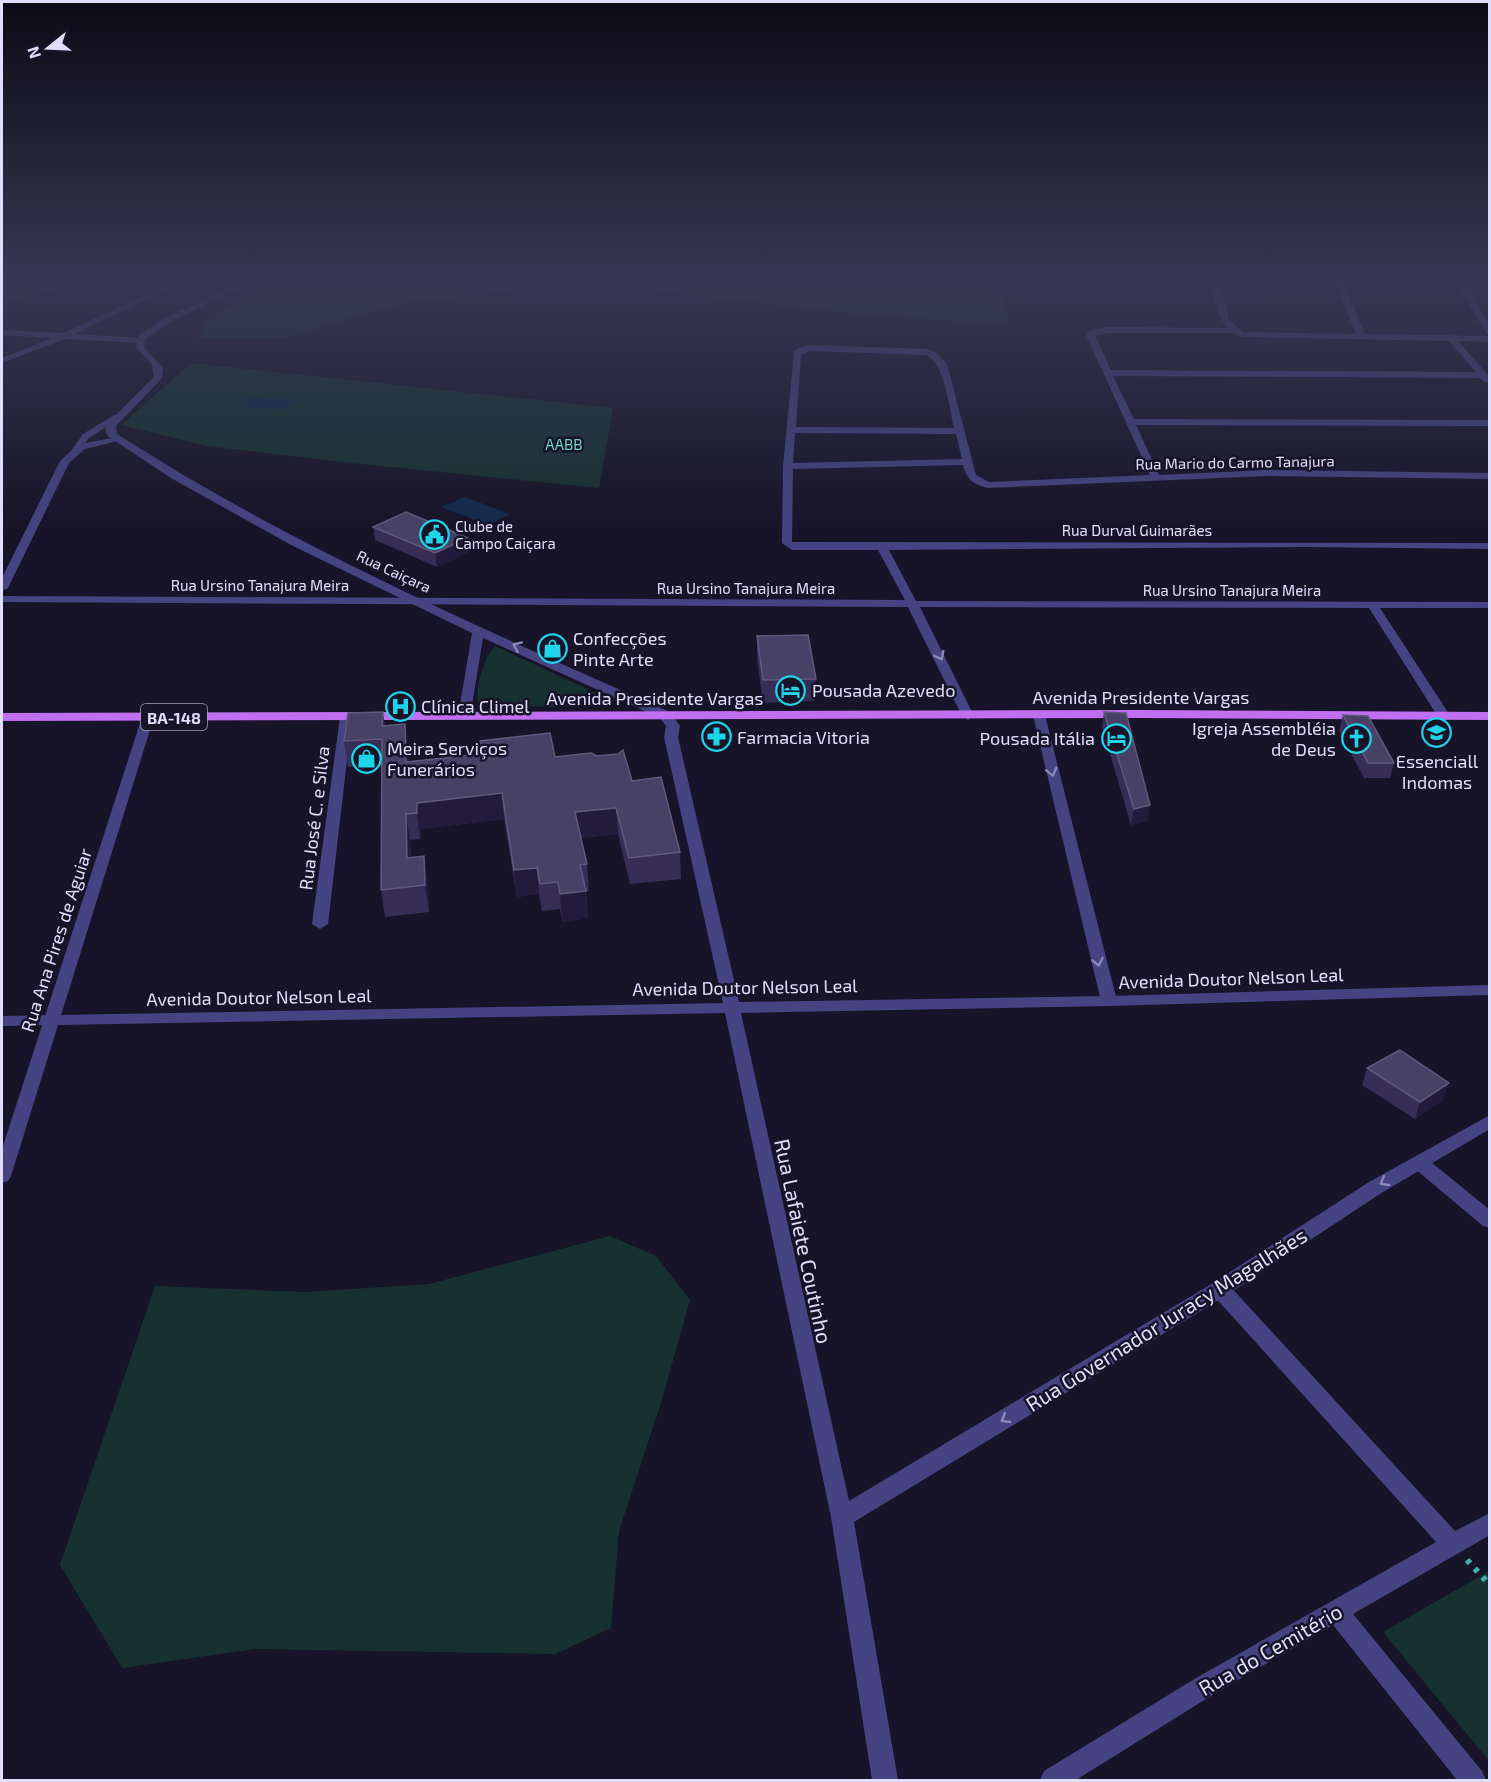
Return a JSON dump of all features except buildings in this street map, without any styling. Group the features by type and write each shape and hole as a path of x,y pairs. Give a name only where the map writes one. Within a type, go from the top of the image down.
{"main road":[{"name":"Avenida Presidente Vargas","path":"2,717 1490,716"}],"street":[{"path":"73,453 91,444 117,440 110,430 111,424 158,378 160,372 158,365"},
{"path":"796,365 788,466 966,462 943,365"},
{"path":"1103,365 1156,478"},
{"path":"1474,365 1486,379"},
{"path":"1107,373 1486,379"},
{"path":"2,588 65,461 86,436 117,417"},
{"path":"1130,422 1490,423"},
{"path":"791,430 960,431"},
{"name":"Rua Caiçara","path":"117,440 175,476 295,543 478,631 665,715"},
{"name":"Rua Mario do Carmo Tanajura","path":"966,462 971,476 981,483 1012,486 1266,473 1490,476"},
{"name":"Rua Durval Guimarães","path":"788,466 787,543 792,547 1294,544 1490,546"},
{"path":"882,547 955,687 968,717"},
{"name":"Rua Ursino Tanajura Meira","path":"2,598 1373,606 1490,604"},
{"path":"1373,606 1444,717"},
{"path":"464,717 478,631"},
{"name":"Rua Lafaiete Coutinho","path":"665,715 673,726 671,737 680,784 842,1517 885,1780"},
{"path":"1039,715 1109,1001"},
{"name":"Rua Ana Pires de Aguiar","path":"2,1176 148,717"},
{"name":"Rua José C. e Silva","path":"320,924 346,717"},
{"name":"Avenida Doutor Nelson Leal","path":"2,1021 50,1022 1109,1001 1490,990"},
{"name":"Rua Governador Juracy Magalhães","path":"842,1517 1220,1289 1376,1187 1490,1121"},
{"path":"1420,1162 1490,1221"},
{"path":"1220,1289 1452,1544"},
{"name":"Rua do Cemitério","path":"1053,1780 1205,1686 1490,1523"},
{"path":"1336,1611 1473,1780"}],"path":[{"path":"1452,1544 1490,1585"}],"green space":[{"name":"AABB","path":"189,365 211,365 613,408 599,488 207,446 121,425"},
{"path":"495,646 611,700 602,704 569,707 478,704 481,673 487,657"},
{"path":"610,1236 656,1256 690,1300 661,1403 619,1531 611,1628 555,1654 255,1649 122,1668 60,1565 155,1286 305,1292 429,1284"},
{"path":"1489,1571 1489,1761 1383,1632"}],"water":[{"path":"249,398 296,400 288,409 241,407"},
{"path":"465,497 510,514 488,525 441,507"}],"place":[{"name":"Clube de Campo Caiçara","path":"434,535"},
{"name":"Confecções Pinte Arte","path":"552,648"},
{"name":"Pousada Azevedo","path":"791,690"},
{"name":"Clínica Climel","path":"400,706"},
{"name":"Essenciall Indomas","path":"1437,732"},
{"name":"Farmacia Vitoria","path":"716,737"},
{"name":"Pousada Itália","path":"1116,738"},
{"name":"Igreja Assembléia de Deus","path":"1357,738"},
{"name":"Meira Serviços Funerários","path":"366,758"}]}
